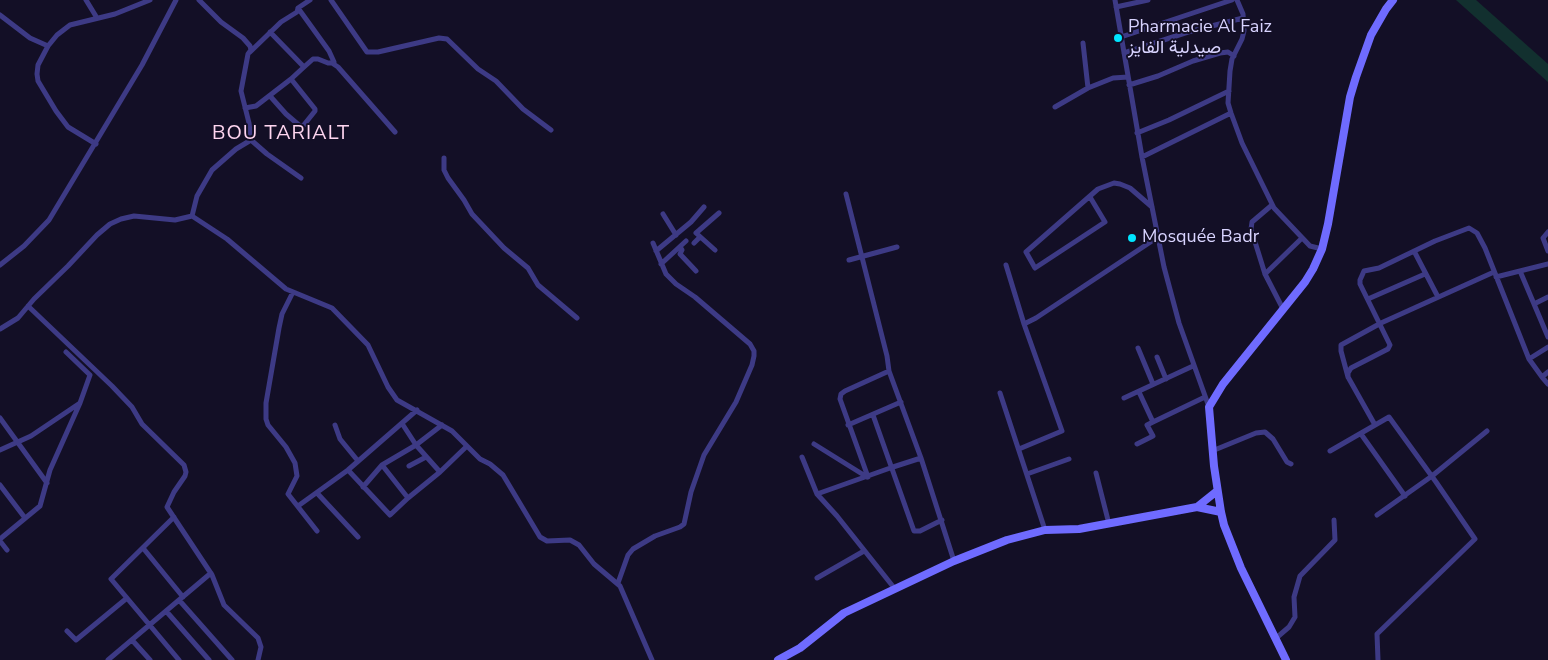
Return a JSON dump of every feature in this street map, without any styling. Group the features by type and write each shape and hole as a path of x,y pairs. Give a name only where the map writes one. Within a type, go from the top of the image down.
{"main road":[{"path":"1286,660 1232,549 1217,491 1212,451 1210,407 1223,384 1305,282 1322,248 1328,224 1350,97 1371,35 1393,0"},
{"path":"1197,507 1217,491"},
{"path":"778,660 800,648 839,616 954,561 1007,540 1045,530 1079,529 1197,507 1221,512"}],"street":[{"path":"86,0 97,18"},
{"path":"96,144 68,127 56,111 38,80 38,65 48,46 57,35 70,25 116,14 150,0"},
{"path":"0,265 18,251 49,220 142,65 176,0"},
{"path":"199,0 221,22 248,42 251,50 248,54 242,85 251,140 301,178"},
{"path":"248,54 288,16 297,12 298,8 310,0"},
{"path":"331,0 367,52 378,52 433,39 447,39 478,69 496,81 523,109 551,130"},
{"path":"1114,0 1137,132 1164,267 1179,324 1193,366 1210,407"},
{"path":"1116,7 1148,0"},
{"path":"1121,37 1232,0"},
{"path":"1237,0 1243,18 1243,36 1230,71 1228,103 1231,114 1272,205 1310,246 1322,248"},
{"path":"298,8 329,51 334,62 332,63"},
{"path":"0,15 30,38 48,46"},
{"path":"1124,53 1188,32 1243,18"},
{"path":"270,32 304,67"},
{"path":"1083,43 1088,88"},
{"path":"1129,85 1220,53 1228,52 1234,56"},
{"path":"245,108 256,106 315,59 332,63 338,68 395,132"},
{"path":"1055,107 1088,88 1112,78 1128,77"},
{"path":"270,96 286,114 300,126 303,126 315,109 290,79"},
{"path":"1137,132 1169,120 1229,91"},
{"path":"1142,157 1231,114"},
{"path":"192,216 197,196 212,170 236,149 251,140"},
{"path":"444,158 444,170 448,178 472,214 504,248 528,268 538,286 577,318"},
{"path":"1090,197 1105,222 1035,268 1026,252 1098,189 1114,183 1120,184 1130,188 1152,208"},
{"path":"846,194 887,356 889,371 921,458 954,561"},
{"path":"1272,205 1251,225 1265,274 1283,309"},
{"path":"656,251 676,235 704,207"},
{"path":"715,250 696,233 720,213"},
{"path":"662,214 676,235"},
{"path":"0,329 18,318 97,235 114,222 134,216 175,220 192,216 226,240 280,285 325,304 340,316 368,345 392,394 400,402 452,431 480,459 490,464 503,475 540,537 548,541 570,540 578,543 598,568 618,583 652,660"},
{"path":"1348,377 1351,368 1388,349 1390,345 1381,322 1360,284 1364,271 1379,268 1469,228 1477,233 1485,248 1529,359 1548,384"},
{"path":"1548,232 1543,238 1548,251"},
{"path":"1024,324 1036,318 1158,236"},
{"path":"694,243 700,237"},
{"path":"1265,274 1302,238"},
{"path":"661,264 686,241"},
{"path":"618,583 628,555 633,549 655,536 684,524 691,492 704,455 736,402 752,366 754,356 754,351 750,344 696,297 676,284 666,274 653,243"},
{"path":"680,247 682,250 680,254 696,271"},
{"path":"849,260 897,247"},
{"path":"1414,251 1438,298"},
{"path":"1375,425 1348,377 1341,345 1381,322 1495,274 1520,271 1548,264"},
{"path":"1006,265 1024,324 1062,432 1019,448"},
{"path":"1520,271 1546,328 1548,337"},
{"path":"1368,299 1426,274"},
{"path":"293,292 281,321 265,411 267,422 295,462 297,476 288,494 317,531"},
{"path":"1534,304 1548,297"},
{"path":"28,306 112,386 132,407 142,424 184,465 185,476 167,507 211,574 224,605 258,638 261,647 258,660"},
{"path":"1138,348 1153,384"},
{"path":"1529,359 1548,348"},
{"path":"7,550 0,540 40,506 50,470 80,403 90,375 66,352"},
{"path":"1157,357 1166,379"},
{"path":"1124,398 1193,366"},
{"path":"868,477 840,399 841,394 845,391 889,371"},
{"path":"1542,377 1548,372"},
{"path":"1138,392 1153,422"},
{"path":"1000,393 1045,530"},
{"path":"1137,444 1153,436 1147,425 1205,397"},
{"path":"848,425 901,402"},
{"path":"0,450 32,436 80,403"},
{"path":"298,506 348,470 417,410"},
{"path":"874,415 914,531 920,531 942,520"},
{"path":"1330,451 1389,417 1475,539 1377,634 1378,660"},
{"path":"0,418 47,483"},
{"path":"402,424 416,445 440,472"},
{"path":"335,425 340,439 358,461"},
{"path":"363,487 382,465 416,445 442,425"},
{"path":"1377,515 1432,476 1487,431"},
{"path":"1212,451 1256,433 1265,432 1274,439 1287,462 1291,464"},
{"path":"1362,434 1405,496"},
{"path":"814,444 868,477"},
{"path":"348,470 390,515 440,472 466,446"},
{"path":"409,466 426,457"},
{"path":"802,457 817,494 895,589"},
{"path":"817,494 921,458"},
{"path":"1027,474 1069,459"},
{"path":"382,465 408,498"},
{"path":"1096,473 1110,524"},
{"path":"0,485 25,518"},
{"path":"317,493 358,537"},
{"path":"174,517 111,578 179,660"},
{"path":"1275,639 1289,627 1295,617 1294,597 1300,576 1336,540 1334,520"},
{"path":"143,548 232,660"},
{"path":"817,578 864,551"},
{"path":"108,660 211,574"},
{"path":"67,631 76,640 127,598"},
{"path":"166,611 209,660"},
{"path":"132,640 150,660"}],"green space":[{"path":"1456,0 1476,0 1548,64 1548,82"}],"place":[{"name":"Pharmacie Al Faiz صيدلية الفايز","path":"1118,38"},
{"name":"Mosquée Badr","path":"1132,238"}],"district":[{"name":"BOU TARIALT","path":"281,134"}]}
